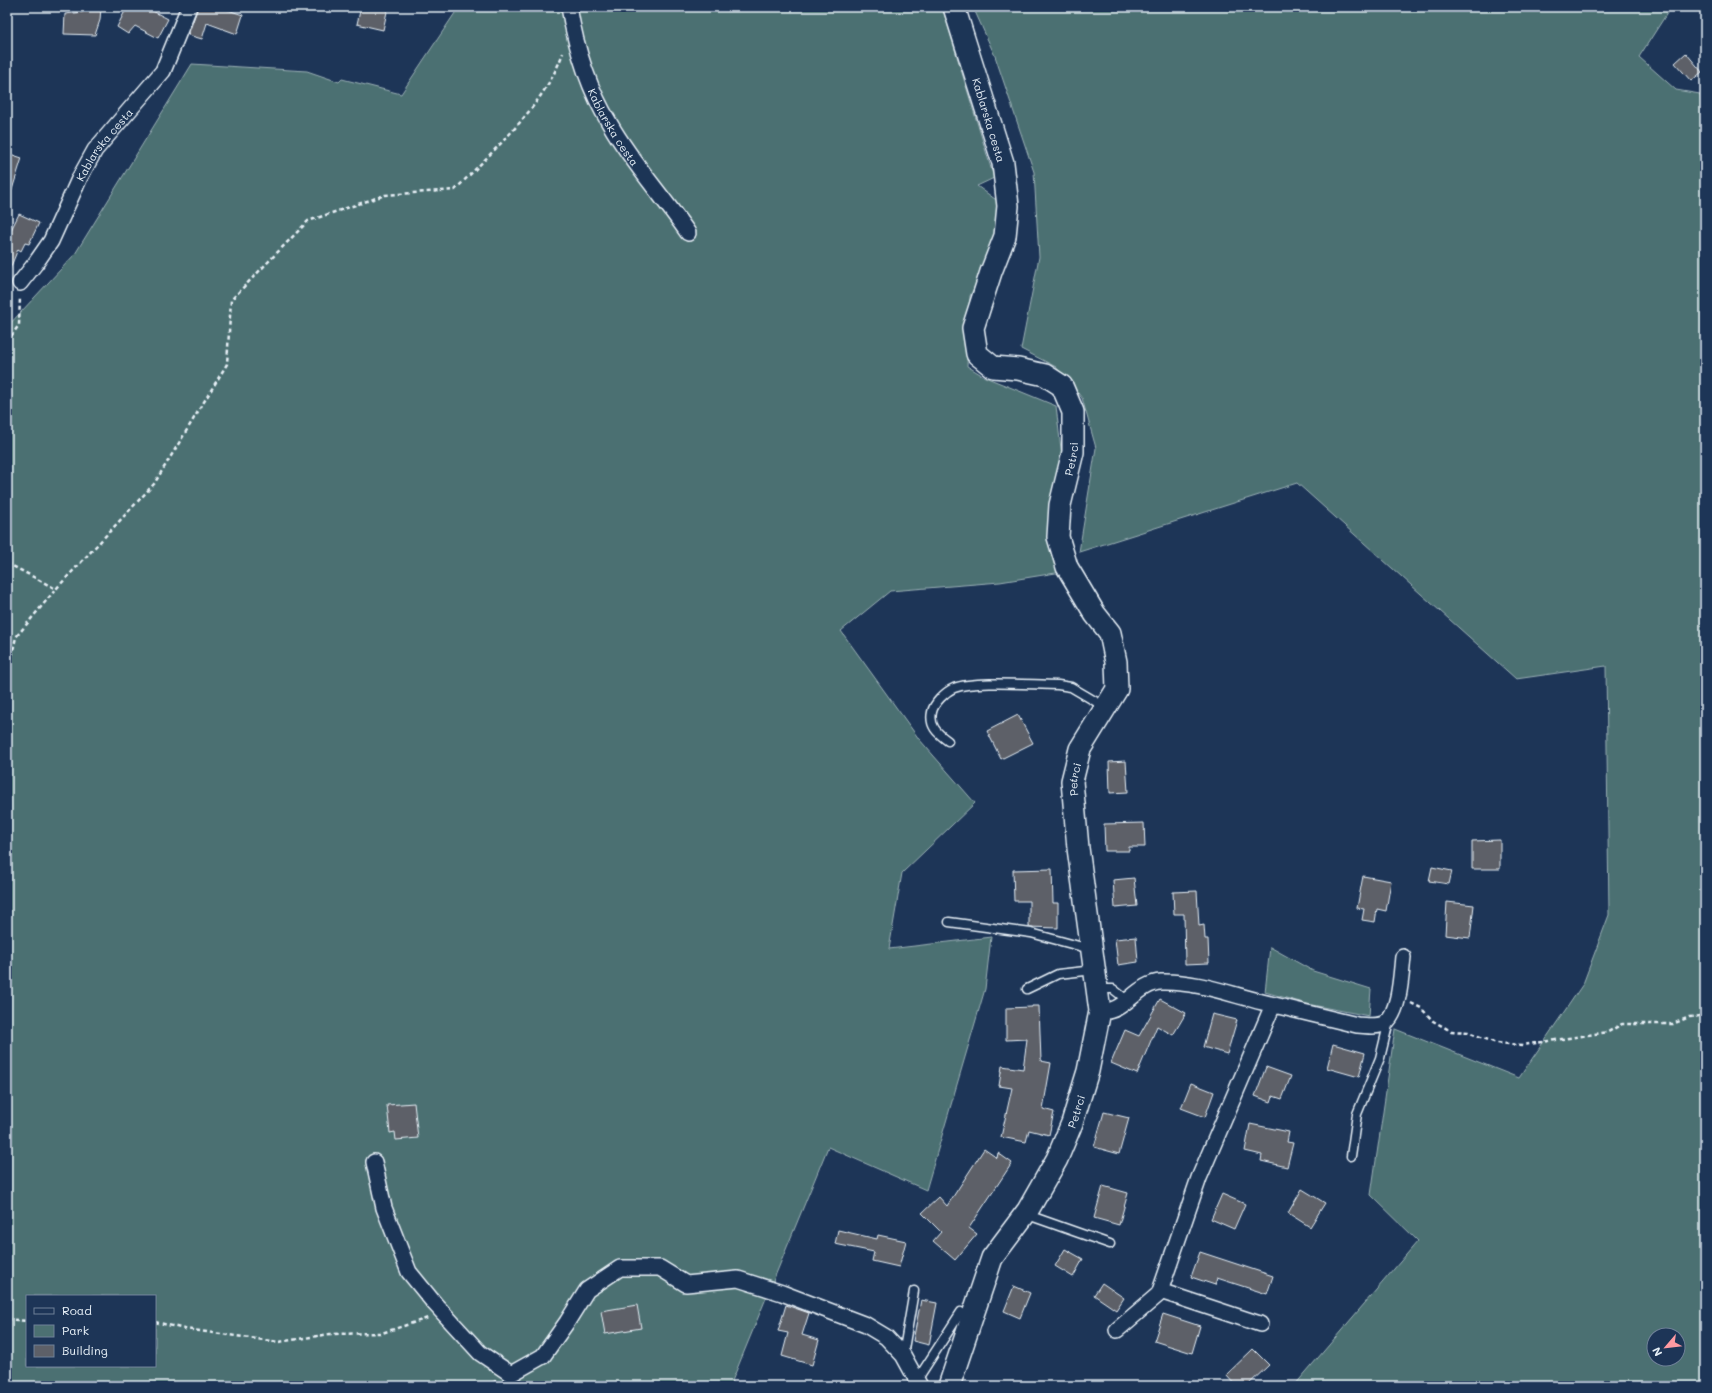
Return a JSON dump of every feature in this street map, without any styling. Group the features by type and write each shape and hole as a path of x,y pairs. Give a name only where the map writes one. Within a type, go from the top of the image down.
{"street":[{"name":"Kablarska cesta","path":"20,283 36,264 51,241 80,177 95,150 163,71 189,7"},
{"name":"Kablarska cesta","path":"569,7 572,26 586,73 606,119 632,159 688,233"},
{"name":"Kablarska cesta","path":"954,7 1003,163 1008,206 1005,236"},
{"name":"Petrci","path":"948,1386 992,1258 1025,1214 1057,1159 1072,1123 1088,1071 1100,1011 1078,848 1072,781 1080,749 1117,689 1116,662 1110,633 1067,567 1058,537 1060,505 1073,452 1073,412 1062,386 1044,375 1018,369 993,367 977,354 973,328 991,272 1005,236"},
{"path":"1100,1011 1108,1013 1112,1011 1147,987 1158,982 1176,982 1205,987 1357,1024 1375,1026 1385,1023 1398,996 1403,957"},
{"path":"1117,1330 1160,1292 1199,1178 1274,1005"},
{"path":"374,1162 384,1208 409,1272 480,1353 511,1374 544,1356 587,1290 620,1268 660,1268 686,1284 738,1279 782,1293 866,1325 886,1337 903,1355 918,1383"},
{"path":"1160,1292 1260,1324"}],"lane":[{"path":"948,741 935,732 930,720 933,707 942,697 954,688 974,684 1071,687 1106,708"},
{"path":"949,922 1031,933 1091,949"},
{"path":"1027,989 1058,974 1095,980 1113,989 1127,1000"},
{"path":"1351,1156 1357,1114 1380,1058 1390,1015"},
{"path":"1025,1214 1110,1244"},
{"path":"903,1355 914,1291"},
{"path":"918,1383 961,1312"}],"path":[{"path":"7,677 16,637 56,589 154,484 227,364 231,300 308,221 385,195 455,190 525,116 558,67 572,26"},
{"path":"7,342 19,325 20,283"},
{"path":"7,564 56,589"},
{"path":"1413,1004 1421,1008 1433,1020 1451,1031 1468,1032 1496,1043 1523,1046 1608,1032 1622,1024 1673,1024 1689,1017 1700,1016 1705,1013"},
{"path":"156,1322 185,1329 279,1342 330,1334 382,1333 444,1313"},
{"path":"7,1319 26,1321"}],"green space":[{"path":"459,7 942,7 994,178 977,186 999,202 992,251 970,296 967,366 985,377 1056,406 1063,466 1062,572 1000,582 890,591 841,631 919,739 975,803 902,873 889,949 991,937 985,989 926,1190 828,1147 730,1386 7,1386 7,327 75,254 192,64 307,71 339,82 342,79 401,94"},
{"path":"973,7 1671,7 1639,57 1676,90 1700,94 1705,121 1705,1386 1294,1386 1418,1241 1371,1195 1395,1029 1519,1078 1583,984 1609,915 1606,666 1516,679 1297,483 1079,552 1096,448 1082,398 1056,367 1021,349 1039,257 1034,172 995,56"},
{"path":"1270,947 1313,971 1371,989 1369,1016 1307,1004 1265,992"}],"building":[{"path":"83,7 101,7 100,20 95,35 64,34 65,14 83,12"},
{"path":"127,7 145,7 168,19 158,38 135,26 128,34 117,27"},
{"path":"198,7 219,7 243,15 237,34 207,23 202,39 188,35"},
{"path":"361,7 388,7 383,30 357,24"},
{"path":"1686,53 1702,72 1691,81 1675,63"},
{"path":"7,153 22,158 10,196 7,195"},
{"path":"19,214 39,223 29,244 25,243 21,251 18,249 7,276 7,238"},
{"path":"1018,715 1033,743 1001,759 987,731"},
{"path":"1126,761 1128,792 1110,793 1109,762"},
{"path":"1144,823 1145,847 1129,847 1129,851 1105,851 1104,824"},
{"path":"1500,840 1500,869 1472,869 1472,841"},
{"path":"1432,867 1452,871 1449,884 1429,881"},
{"path":"1052,869 1053,903 1058,903 1058,928 1029,927 1029,901 1014,901 1013,870"},
{"path":"1363,876 1391,881 1386,911 1377,909 1375,922 1362,920 1364,909 1357,908"},
{"path":"1134,878 1137,906 1115,908 1113,880"},
{"path":"1197,891 1199,926 1204,925 1205,939 1208,939 1209,963 1185,964 1184,914 1174,914 1173,892"},
{"path":"1447,902 1474,905 1470,938 1445,935"},
{"path":"1136,937 1138,962 1118,965 1115,939"},
{"path":"1160,999 1186,1013 1173,1035 1157,1026 1137,1074 1111,1063 1125,1030 1139,1036"},
{"path":"1039,1006 1041,1061 1051,1063 1043,1109 1054,1112 1049,1135 1029,1130 1026,1142 1001,1137 1012,1088 999,1086 1002,1066 1023,1069 1027,1039 1006,1040 1006,1008"},
{"path":"1212,1014 1237,1020 1227,1054 1203,1047"},
{"path":"1333,1044 1365,1053 1359,1077 1327,1068"},
{"path":"1266,1067 1291,1076 1282,1099 1273,1096 1271,1102 1255,1096"},
{"path":"1191,1083 1214,1092 1205,1117 1181,1108"},
{"path":"414,1103 418,1138 396,1140 395,1132 390,1133 387,1105"},
{"path":"1104,1112 1129,1118 1119,1154 1094,1147"},
{"path":"1250,1124 1289,1132 1287,1142 1293,1143 1287,1167 1261,1161 1262,1155 1245,1151"},
{"path":"984,1149 997,1158 998,1153 1012,1163 969,1228 977,1234 955,1260 933,1241 941,1232 922,1213 939,1197 947,1206"},
{"path":"1103,1186 1128,1193 1119,1225 1094,1218"},
{"path":"1302,1189 1325,1203 1310,1227 1288,1213"},
{"path":"1222,1194 1245,1204 1234,1229 1211,1219"},
{"path":"838,1230 877,1239 878,1235 906,1241 899,1267 872,1261 874,1252 835,1244"},
{"path":"1065,1249 1083,1259 1073,1277 1055,1266"},
{"path":"1200,1252 1273,1276 1267,1294 1217,1278 1215,1285 1191,1277"},
{"path":"1102,1283 1124,1298 1116,1310 1094,1295"},
{"path":"1014,1286 1030,1293 1020,1318 1004,1311"},
{"path":"921,1300 937,1303 929,1345 913,1341"},
{"path":"637,1305 641,1328 605,1334 601,1311"},
{"path":"786,1305 809,1313 802,1335 819,1340 812,1365 782,1356 788,1333 778,1331"},
{"path":"1163,1314 1200,1326 1192,1353 1154,1341"},
{"path":"1253,1349 1269,1365 1247,1386 1236,1386 1226,1375"}]}
